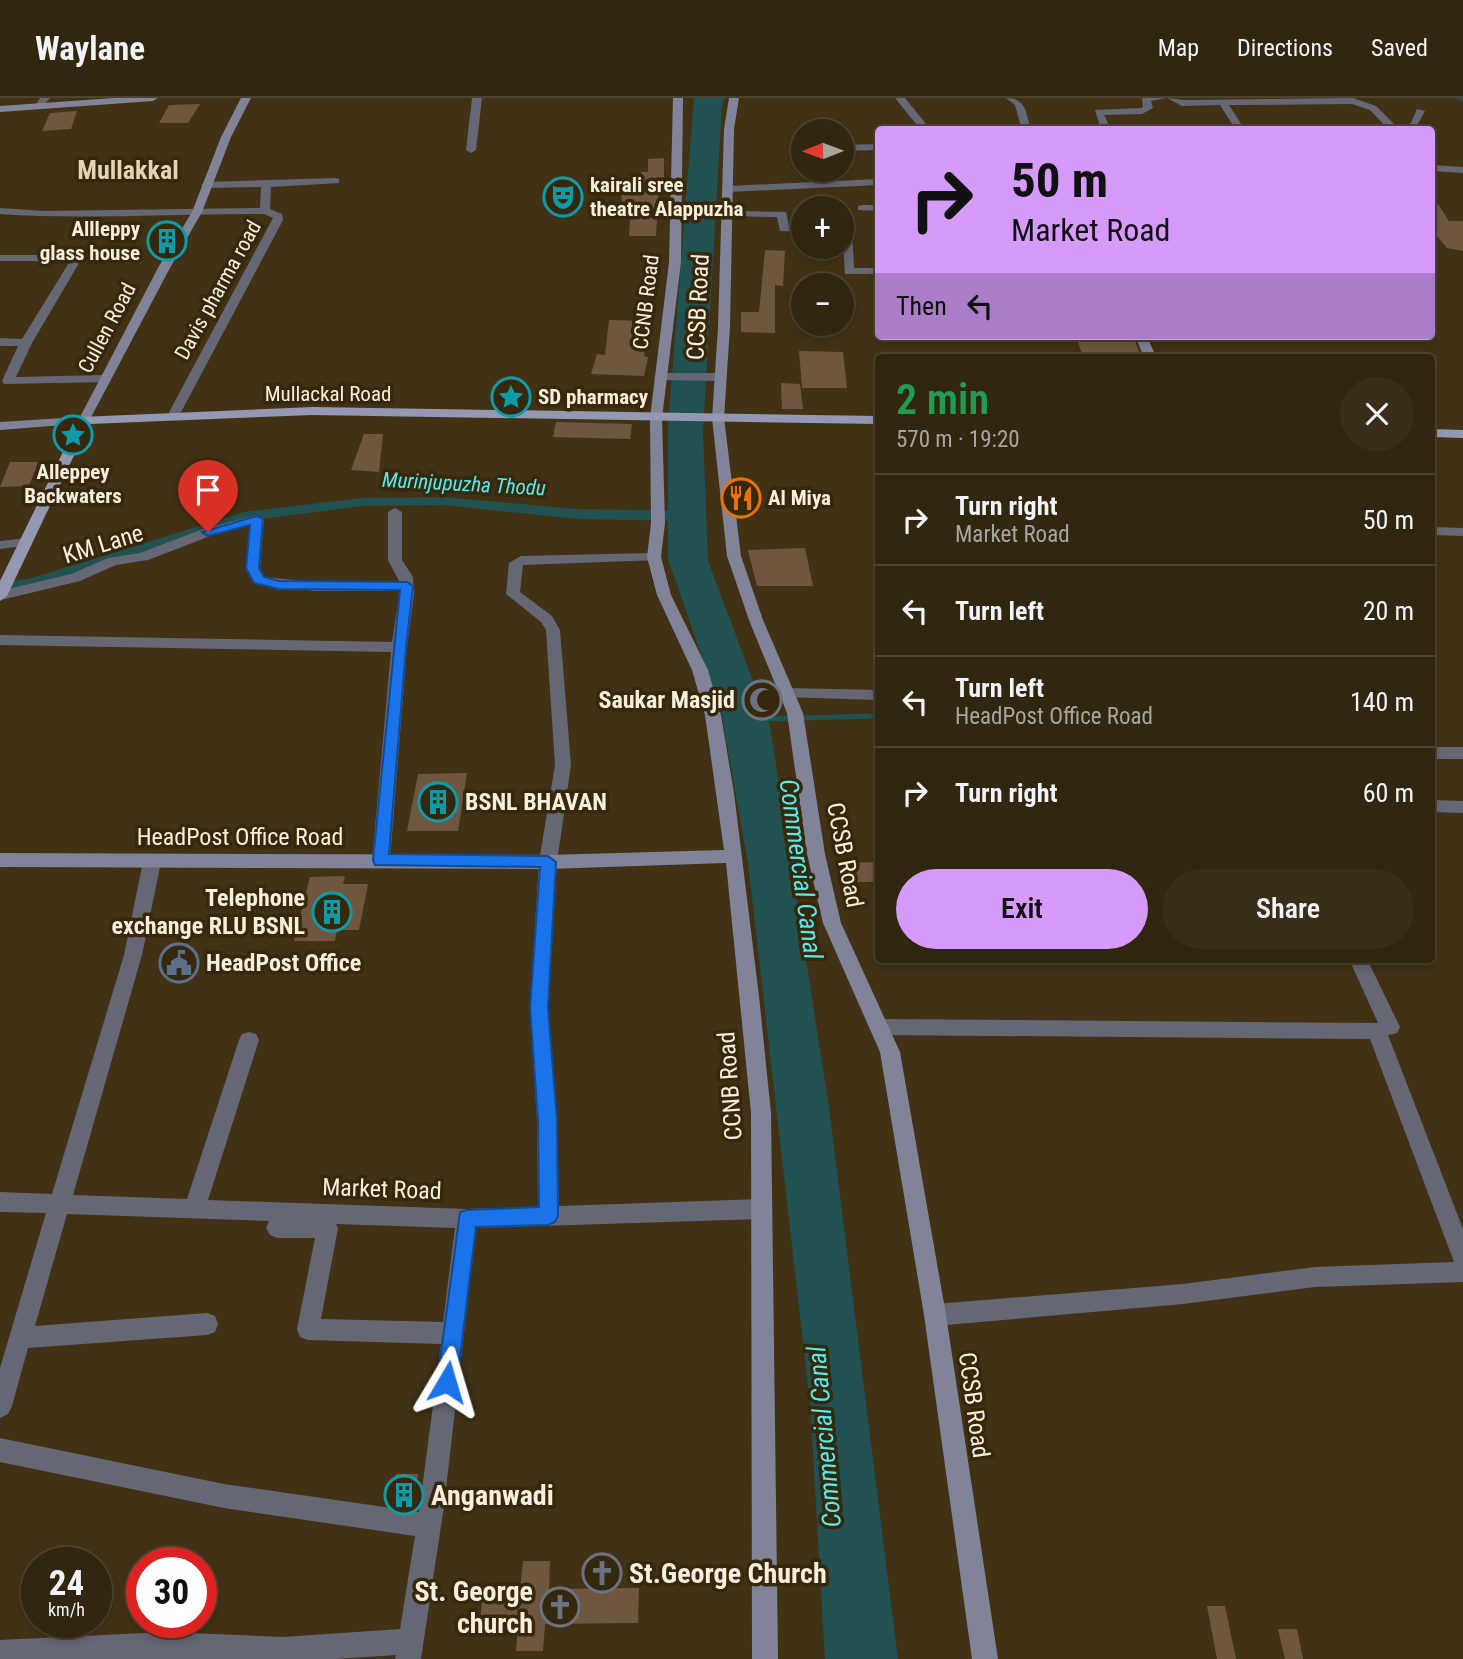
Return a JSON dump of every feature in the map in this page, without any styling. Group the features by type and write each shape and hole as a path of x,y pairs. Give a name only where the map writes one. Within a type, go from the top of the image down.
{"main road":[{"path":"1,110 43,102 150,98"},
{"name":"Cullen Road","path":"0,595 104,379 198,211 206,185 246,98"},
{"name":"CCNB Road","path":"678,98 675,262 665,377 658,418 654,556 664,595 700,670 713,715 726,793 761,1113 765,1659"},
{"name":"CCSB Road","path":"734,98 729,129 728,214 714,377 715,418 734,556 796,718 816,854 832,923 890,1052 934,1315 985,1659"},
{"name":"Mullackal Road","path":"0,426 313,411 715,418"},
{"path":"715,418 875,420"},
{"path":"1435,433 1463,434"},
{"name":"HeadPost Office Road","path":"0,860 548,862 733,856"}],"street":[{"path":"471,150 477,98"},
{"path":"900,98 924,126"},
{"path":"1011,98 1019,104 1025,126"},
{"path":"1105,126 1098,112 1142,111 1148,108 1146,99 1161,98"},
{"path":"1172,98 1182,103 1353,101 1373,108 1393,126"},
{"path":"1223,102 1238,126"},
{"path":"1415,126 1420,111"},
{"path":"854,148 875,147"},
{"path":"1435,168 1463,170"},
{"path":"206,185 335,181"},
{"path":"728,189 875,182"},
{"path":"232,210 241,184"},
{"path":"265,211 266,184"},
{"path":"862,208 875,208"},
{"name":"Davis pharma road","path":"0,211 45,214 232,210 265,211 278,216 173,416"},
{"path":"728,214 782,214 784,229 791,229"},
{"path":"0,258 77,258 26,342 8,381 104,379"},
{"path":"848,259 849,272 875,271"},
{"path":"0,342 26,342"},
{"path":"665,377 714,377"},
{"path":"381,860 399,648 407,586 406,577 395,560 393,543 396,512"},
{"name":"KM Lane","path":"0,595 75,578 113,561 143,557 208,532 257,519 253,568 259,580 279,585 407,586"},
{"path":"1435,531 1463,532"},
{"path":"0,545 27,542"},
{"path":"548,1216 547,1120 539,1008 548,862 563,765 553,630 547,619 513,594 516,563 521,560 654,556"},
{"path":"0,640 399,648"},
{"path":"788,693 875,695"},
{"path":"1435,752 1463,753"},
{"path":"1435,806 1463,807"},
{"path":"0,1406 133,955 152,862"},
{"path":"880,1027 1377,1031 1390,1027 1360,963"},
{"path":"1377,1031 1463,1257"},
{"path":"195,1208 249,1040"},
{"name":"Market Road","path":"0,1202 58,1202 467,1219 761,1209"},
{"path":"0,1653 165,1645 283,1650 409,1650 429,1525 467,1219"},
{"path":"277,1228 327,1228 308,1329 453,1333"},
{"path":"934,1315 1183,1294 1315,1277 1463,1272"},
{"path":"20,1338 207,1324"},
{"path":"0,1450 37,1454 100,1472 159,1484 336,1515 429,1525"}],"water":[{"name":"Commercial Canal","path":"694,98 725,98 722,105 703,432 708,561 770,726 829,1108 898,1659 825,1659 810,1402 748,863 721,711 668,559 668,426"}],"building":[{"path":"200,104 188,123 159,123 169,105"},
{"path":"77,111 71,129 42,131 50,113"},
{"path":"664,158 664,183 659,183 656,236 629,236 631,209 621,209 622,191 640,191 641,172 648,172 648,159"},
{"path":"1435,200 1449,221 1463,221 1463,251 1447,248 1436,235"},
{"path":"765,250 785,251 783,286 775,285 775,333 741,332 741,312 759,312"},
{"path":"609,320 647,321 644,356 648,357 644,376 591,374 597,354 605,355"},
{"path":"1077,340 1135,340 1140,354 1082,354"},
{"path":"799,351 843,352 847,388 802,388"},
{"path":"781,383 800,384 803,409 782,409"},
{"path":"556,422 632,424 630,439 553,437"},
{"path":"364,434 383,434 379,472 351,470"},
{"path":"10,462 38,462 29,486 0,487"},
{"path":"805,548 813,586 757,586 748,550"},
{"name":"BSNL BHAVAN","path":"467,773 458,831 407,831 418,774"},
{"path":"875,862 875,882 856,882 854,863"},
{"name":"Telephone exchange RLU BSNL","path":"345,876 343,884 368,884 359,930 337,930 335,941 294,941 310,877"},
{"name":"Anganwadi","path":"396,1474 418,1474 413,1509 391,1505"},
{"name":"St. George church","path":"523,1561 550,1561 549,1589 639,1588 638,1623 545,1624 543,1651 516,1651 518,1623 480,1623 483,1591 520,1590"},
{"path":"1207,1606 1225,1606 1236,1659 1217,1659"},
{"path":"1278,1629 1297,1629 1303,1659 1285,1659"}],"waterway":[{"name":"Murinjupuzha Thodu","path":"0,588 34,583 244,517 362,502 443,501 577,514 686,516"},
{"path":"763,719 875,716"}],"place":[{"name":"kairali sree theatre Alappuzha","path":"563,197"},
{"name":"Allleppy glass house","path":"167,241"},
{"name":"SD pharmacy","path":"511,397"},
{"name":"Alleppey Backwaters","path":"73,435"},
{"name":"Al Miya","path":"741,498"},
{"name":"Saukar Masjid","path":"762,700"},
{"name":"BSNL BHAVAN","path":"438,802"},
{"name":"Telephone exchange RLU BSNL","path":"332,912"},
{"name":"HeadPost Office","path":"179,963"},
{"name":"Anganwadi","path":"404,1495"},
{"name":"St.George Church","path":"602,1573"},
{"name":"St. George church","path":"560,1607"}],"district":[{"name":"Mullakkal","path":"128,170"}],"route":[{"path":"208,532 257,519 253,568 259,580 279,585 303,586 407,586 399,648 381,860 548,862 539,1008 547,1120 548,1216 467,1219 447,1382"}]}
